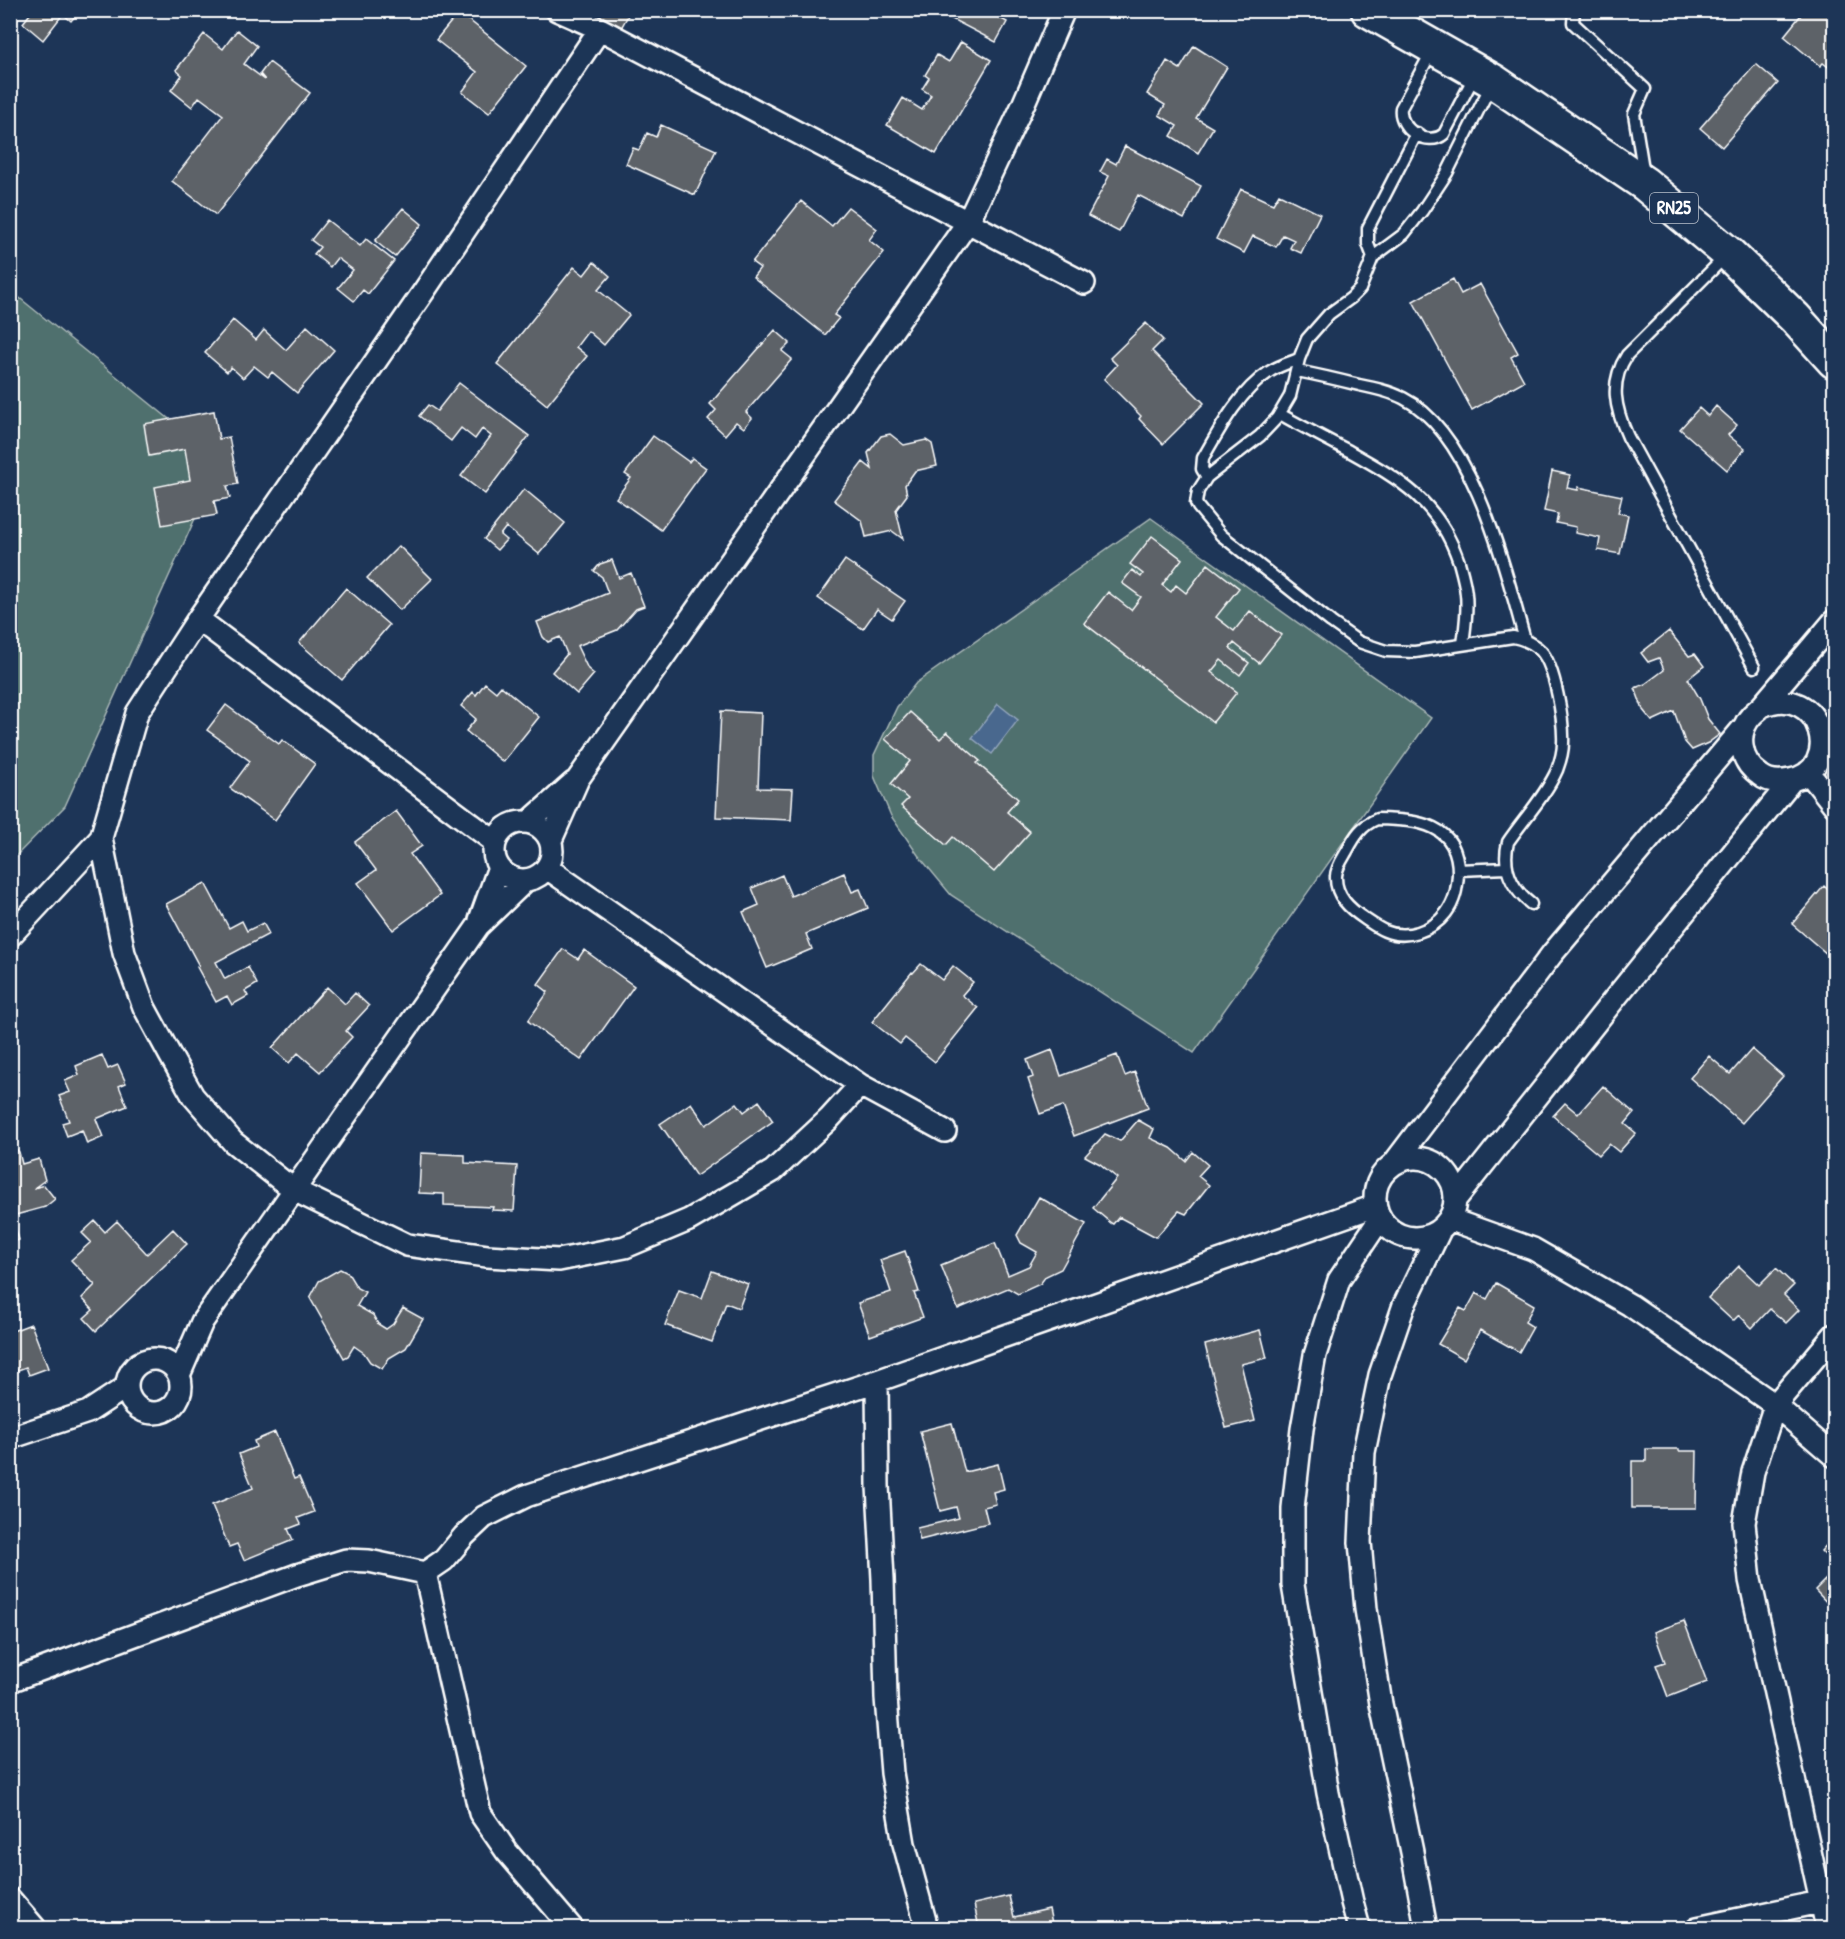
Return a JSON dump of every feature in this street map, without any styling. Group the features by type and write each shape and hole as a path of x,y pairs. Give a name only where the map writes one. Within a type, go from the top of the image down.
{"main road":[{"name":"RN25","path":"1368,10 1485,76 1645,184 1729,254 1795,318 1834,361"}],"street":[{"path":"557,10 600,29 1084,283"},
{"path":"551,840 579,779 968,222 1023,105 1064,10"},
{"path":"10,936 101,838 137,713 198,619 424,291 600,29"},
{"path":"198,619 495,842"},
{"path":"1762,706 1771,702 1785,701 1799,705 1811,713 1821,731 1828,738 1817,761 1800,776 1616,997 1448,1216 1428,1236 1414,1239 1401,1236 1389,1229 1377,1212 1375,1194 1378,1182 1385,1171 1394,1163 1552,954 1744,727 1751,715 1762,706 1834,621"},
{"path":"1744,727 1743,753 1749,765 1759,775 1781,782 1800,776"},
{"path":"1800,776 1834,804"},
{"path":"529,822 579,779"},
{"path":"179,1375 202,1322 478,926 525,880 538,876 547,868 553,855 551,840 542,828 529,822 515,822 502,830 495,842 494,856 499,867 511,877 525,880"},
{"path":"101,838 124,953 144,1007 193,1096 233,1142 294,1189 407,1245 487,1256 559,1260 625,1247 698,1214 772,1170 829,1119 860,1085"},
{"path":"478,926 499,867"},
{"path":"547,868 860,1085 945,1131"},
{"path":"1394,1163 1418,1158 1430,1161 1441,1167 1454,1188 1448,1216 1404,1305 1380,1375 1364,1452 1360,1542 1366,1609 1381,1704 1426,1929"},
{"path":"10,1681 297,1575 346,1560 369,1561 425,1574 444,1560 484,1517 526,1496 877,1381 1377,1212"},
{"path":"1359,1929 1328,1793 1293,1585 1293,1508 1302,1429 1315,1355 1339,1280 1377,1212"},
{"path":"1448,1216 1533,1249 1630,1305 1775,1406 1834,1456"},
{"path":"159,1359 202,1322"},
{"path":"1827,1929 1828,1901 1750,1580 1744,1523 1753,1472 1775,1406 1834,1335"},
{"path":"147,1359 159,1359 171,1364 179,1375 182,1389 177,1402 166,1411 152,1414 139,1409 130,1400 126,1387 129,1375 136,1365 147,1359"},
{"path":"877,1381 878,1486 886,1698 892,1773 904,1844 927,1929"},
{"path":"10,1438 88,1412 126,1387"},
{"path":"88,1412 139,1409"},
{"path":"425,1574 480,1813 507,1852 572,1929"},
{"path":"10,1899 35,1929"},
{"path":"1697,1929 1828,1901"}],"lane":[{"path":"1574,10 1573,23 1645,89 1634,114 1645,184"},
{"path":"1434,47 1401,108 1400,113 1406,127 1428,139 1434,140 1444,134 1485,76"},
{"path":"1485,76 1439,187 1404,234 1373,257 1360,289 1352,298 1329,314 1307,339 1290,396 1280,414 1260,436 1207,477 1198,491 1196,503 1221,535 1347,634 1372,647 1415,652 1513,638 1525,640 1534,645 1548,661 1557,689 1563,743 1557,770 1508,842 1506,850 1507,868 1515,889 1531,904"},
{"path":"1373,257 1368,244 1368,228 1417,133"},
{"path":"1729,254 1627,355 1615,384 1615,399 1619,418 1628,437 1754,667"},
{"path":"1207,477 1202,469 1203,458 1247,391 1268,372 1280,365 1298,365 1391,392 1417,406 1443,432 1478,496 1507,575 1525,640"},
{"path":"1280,414 1392,475 1416,494 1430,509 1454,546 1464,579 1467,603 1463,644"},
{"path":"1377,819 1394,819 1430,825 1438,829 1455,849 1458,870 1457,889 1445,913 1425,930 1409,934 1384,931 1357,914 1344,900 1336,882 1336,873 1353,838 1362,827 1377,819"},
{"path":"1458,870 1507,868"}],"green space":[{"path":"11,291 221,461 65,806 11,861"},
{"path":"1151,518 1431,718 1194,1053 951,895 918,855 891,816 874,776 874,755 897,707 916,683"}],"water":[{"path":"998,704 1018,720 992,754 972,738"}],"building":[{"path":"33,10 80,10 71,21 63,14 43,40 23,23"},
{"path":"602,10 631,10 621,28 599,15"},
{"path":"946,10 993,10 991,13 1007,22 996,42 944,15"},
{"path":"1805,10 1834,10 1834,65 1831,69 1823,63 1820,66 1784,36"},
{"path":"459,12 526,66 489,113 462,92 477,72 436,40"},
{"path":"237,30 257,46 244,64 265,80 260,74 269,62 310,93 216,215 172,181 223,115 199,97 192,107 171,90 182,75 176,70 204,34 223,49"},
{"path":"961,42 991,60 936,154 887,125 903,98 922,110 931,95 922,89 929,78 925,75 937,55 949,62"},
{"path":"1194,46 1227,67 1196,118 1213,128 1198,153 1171,136 1177,126 1159,115 1165,105 1147,94 1167,61 1180,69"},
{"path":"1756,64 1778,83 1722,147 1700,128"},
{"path":"661,125 716,150 695,195 626,164 633,148 639,150 647,133 656,137"},
{"path":"1125,146 1201,186 1184,219 1138,195 1119,232 1088,216 1109,176 1100,172 1107,159 1116,164"},
{"path":"1241,189 1273,204 1279,194 1320,214 1301,253 1290,248 1294,240 1283,235 1276,247 1253,236 1244,253 1216,239"},
{"path":"801,201 832,226 848,207 877,229 869,240 884,252 834,315 839,318 825,335 753,277 760,268 752,262"},
{"path":"403,208 422,224 395,257 375,241"},
{"path":"327,220 360,246 366,239 394,261 368,294 363,290 354,301 338,288 353,270 337,258 330,267 314,254 320,247 311,240"},
{"path":"594,262 610,276 598,290 629,315 604,345 588,331 576,347 587,356 547,405 497,364 574,267 584,275"},
{"path":"1453,279 1461,294 1480,284 1518,353 1511,357 1524,381 1472,410 1413,301"},
{"path":"233,320 256,340 264,330 286,350 307,326 334,350 297,393 272,372 268,377 254,366 243,378 231,367 227,372 205,353"},
{"path":"1146,323 1163,340 1152,351 1204,403 1163,444 1139,419 1141,416 1104,379 1117,365 1110,358"},
{"path":"775,330 790,343 782,351 792,359 746,412 752,418 744,428 736,422 725,435 708,419 716,410 710,404"},
{"path":"459,383 529,436 485,494 461,476 491,436 482,429 475,439 461,428 451,441 419,416 428,405 437,411"},
{"path":"1716,406 1737,425 1728,435 1745,449 1727,470 1680,429 1699,408 1708,416"},
{"path":"214,411 219,439 229,437 238,484 227,486 230,498 214,501 217,515 162,525 155,487 190,480 185,449 149,456 144,424"},
{"path":"890,434 904,445 926,440 932,444 937,466 915,471 905,485 907,495 896,510 903,539 892,531 866,537 862,521 834,500 863,462 872,469 868,453 881,436"},
{"path":"653,436 689,462 692,458 706,468 661,530 616,498 631,478 625,474"},
{"path":"1552,471 1570,475 1567,488 1578,490 1578,487 1622,496 1618,513 1628,515 1620,554 1598,550 1600,538 1575,533 1576,527 1556,523 1558,514 1544,511"},
{"path":"524,489 565,523 539,554 506,527 500,535 506,540 497,550 484,539"},
{"path":"1152,536 1182,559 1162,585 1171,592 1176,585 1186,593 1208,564 1239,588 1216,617 1234,631 1250,611 1281,635 1259,663 1234,643 1230,648 1249,663 1240,675 1221,660 1211,672 1237,692 1213,722 1084,623 1108,592 1131,610 1141,597 1122,583 1132,570 1141,577 1143,574 1130,564"},
{"path":"399,546 432,579 400,610 367,578"},
{"path":"612,560 619,578 631,573 644,606 636,609 617,630 577,646 588,669 594,674 577,694 552,672 567,654 560,637 548,642 543,637 537,622 608,593 602,577 594,571 600,564"},
{"path":"845,560 905,601 892,619 877,609 863,629 818,598"},
{"path":"346,588 389,625 342,680 299,643"},
{"path":"1669,631 1689,656 1695,654 1704,666 1688,679 1708,719 1720,734 1708,743 1692,750 1685,742 1674,711 1652,721 1643,710 1635,688 1645,684 1664,670 1659,658 1648,662 1641,653"},
{"path":"485,683 496,692 501,686 539,717 503,762 466,731 476,719 461,706 473,692 476,695"},
{"path":"226,705 279,744 282,740 315,764 275,820 230,788 250,761 207,730"},
{"path":"721,711 761,713 758,788 793,789 791,820 716,817"},
{"path":"910,712 940,739 947,732 980,761 977,763 1018,799 1007,812 1030,832 994,872 953,837 946,845 901,806 908,799 891,784 910,761 885,739"},
{"path":"396,811 422,846 410,854 440,895 393,930 358,883 376,870 355,842"},
{"path":"844,873 852,892 860,889 868,908 806,934 812,949 767,968 743,912 759,905 752,888 782,875 791,896"},
{"path":"205,883 229,928 242,921 247,931 263,923 269,934 216,962 225,979 248,967 257,984 245,991 248,996 232,1005 227,996 216,1002 166,904"},
{"path":"1824,886 1834,895 1834,960 1792,924"},
{"path":"563,949 578,959 584,950 634,986 581,1060 528,1021 548,992 538,984"},
{"path":"921,964 942,980 953,966 973,982 962,995 978,1008 935,1062 905,1038 900,1044 872,1022"},
{"path":"327,987 345,1004 355,993 369,1006 346,1031 352,1037 320,1072 298,1053 289,1063 272,1048"},
{"path":"1752,1049 1783,1076 1742,1123 1690,1078 1709,1056 1730,1074"},
{"path":"1052,1050 1061,1076 1117,1055 1125,1076 1135,1072 1148,1108 1074,1136 1063,1106 1040,1114 1028,1079 1033,1077 1027,1060"},
{"path":"102,1055 108,1069 118,1065 126,1083 119,1086 127,1106 96,1119 103,1137 87,1144 82,1130 67,1136 62,1123 69,1121 59,1096 70,1092 65,1081 79,1075 76,1066"},
{"path":"1603,1086 1634,1113 1625,1124 1636,1133 1619,1152 1609,1144 1599,1155 1553,1116 1565,1103 1578,1114"},
{"path":"759,1101 773,1121 696,1176 660,1124 691,1103 706,1125 737,1103 744,1112"},
{"path":"1138,1120 1154,1129 1150,1138 1171,1148 1186,1161 1193,1152 1208,1165 1198,1176 1209,1185 1186,1214 1179,1211 1156,1237 1119,1217 1113,1224 1093,1208 1117,1178 1100,1164 1085,1156 1105,1134 1120,1141"},
{"path":"10,1142 19,1152 22,1164 39,1159 45,1180 34,1188 44,1185 55,1199 45,1207 12,1216 19,1240 10,1243 10,1216 13,1214 10,1215"},
{"path":"421,1153 465,1155 465,1163 517,1166 514,1211 492,1210 493,1207 444,1205 444,1194 419,1193"},
{"path":"1039,1197 1086,1224 1061,1269 1046,1276 1040,1284 1018,1294 1008,1288 958,1309 941,1265 995,1243 1008,1275 1029,1266 1037,1252 1021,1243 1017,1235"},
{"path":"95,1221 105,1232 117,1221 147,1254 173,1229 187,1244 96,1331 84,1318 93,1310 82,1298 95,1285 71,1260 91,1242 82,1233"},
{"path":"905,1251 919,1292 914,1293 923,1317 870,1336 858,1303 891,1292 880,1260"},
{"path":"1739,1266 1759,1285 1776,1268 1794,1285 1784,1295 1799,1310 1786,1323 1770,1309 1752,1328 1739,1315 1733,1321 1708,1298"},
{"path":"340,1269 348,1273 357,1288 365,1292 357,1306 373,1315 378,1324 386,1329 393,1324 403,1308 423,1319 406,1348 389,1358 382,1369 370,1362 364,1353 354,1346 344,1358 310,1298 319,1281"},
{"path":"712,1271 748,1284 739,1308 726,1303 712,1342 665,1325 679,1290 702,1298"},
{"path":"1496,1283 1534,1305 1525,1322 1533,1327 1519,1352 1480,1330 1464,1359 1438,1344 1460,1308 1466,1311 1476,1293 1487,1299"},
{"path":"31,1324 48,1368 29,1375 26,1367 10,1373 10,1332"},
{"path":"1260,1330 1267,1358 1241,1364 1255,1421 1226,1428 1205,1345"},
{"path":"952,1423 965,1472 998,1464 1004,1489 993,1492 996,1504 984,1507 988,1523 920,1540 917,1528 959,1518 956,1507 940,1511 920,1431"},
{"path":"275,1432 294,1479 299,1477 314,1512 298,1518 301,1524 288,1529 293,1540 244,1560 237,1544 229,1547 212,1505 253,1488 239,1454 256,1447 254,1441"},
{"path":"1646,1449 1697,1451 1696,1508 1632,1508 1632,1461 1646,1461"},
{"path":"1834,1537 1834,1564 1821,1551"},
{"path":"1834,1571 1834,1610 1815,1590"},
{"path":"1684,1621 1707,1682 1668,1697 1656,1665 1665,1662 1654,1632"},
{"path":"1009,1896 1014,1917 1049,1909 1053,1928 979,1928 974,1904"}]}
